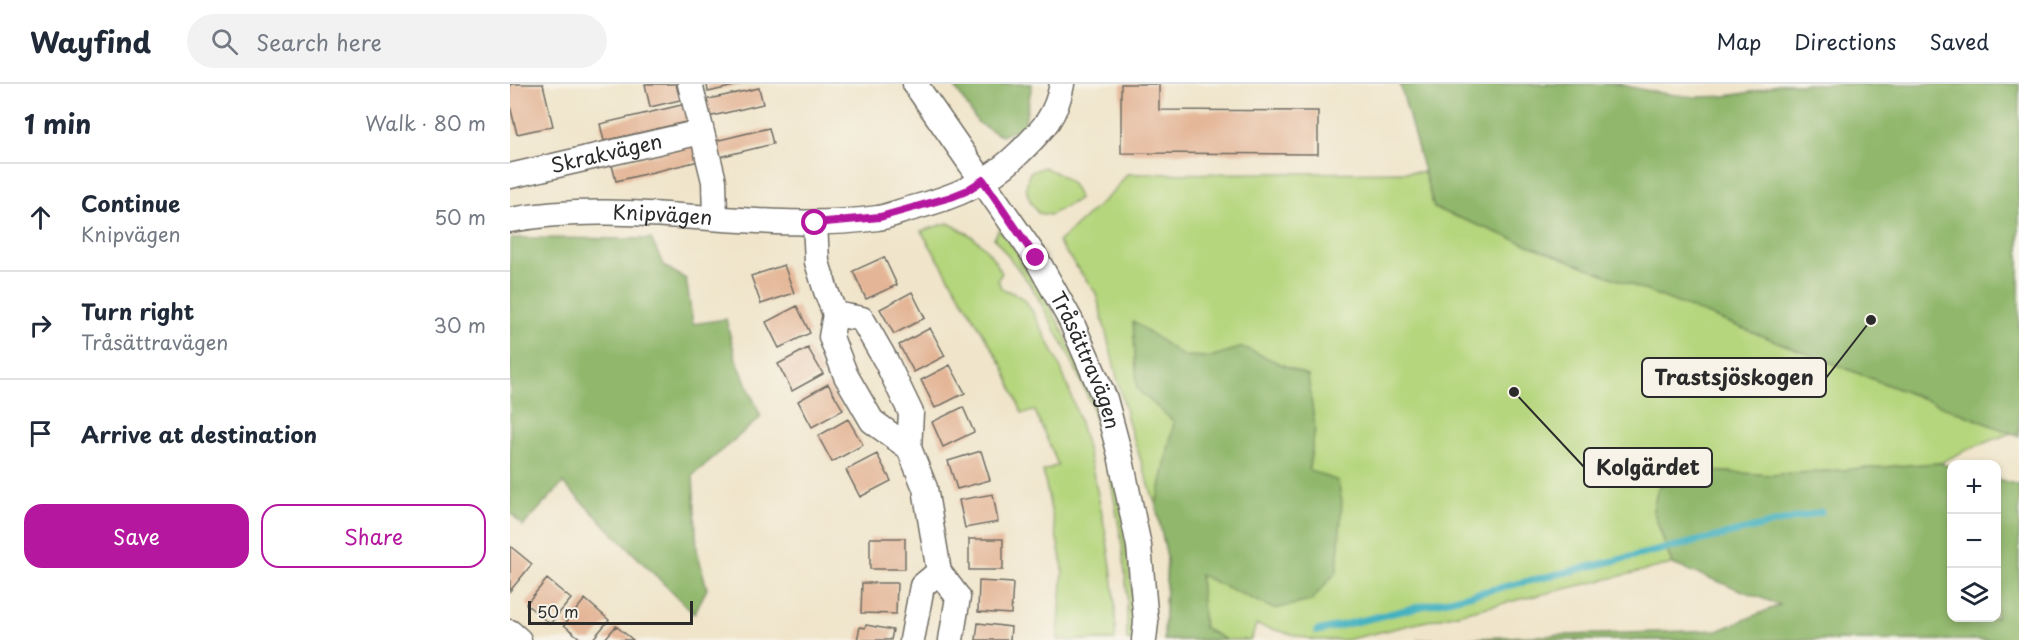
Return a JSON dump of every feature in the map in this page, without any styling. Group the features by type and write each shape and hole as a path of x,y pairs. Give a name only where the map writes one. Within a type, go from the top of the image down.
{"street":[{"path":"690,84 714,181 715,217"},
{"name":"Tråsättravägen","path":"915,84 1036,258 1071,321 1105,399 1120,455 1139,546 1146,622 1144,640"},
{"name":"Knipvägen","path":"510,220 531,216 591,213 815,223 880,217 966,191 1009,163 1046,126 1060,98 1062,84"},
{"name":"Skrakvägen","path":"511,172 701,132"},
{"path":"815,223 817,262 825,291 835,314 831,337 846,376 872,421 909,448"},
{"path":"835,314 862,319 886,361 911,413 909,448 925,488 939,572 958,597 951,640"},
{"path":"912,640 922,586 939,572"},
{"path":"510,632 519,640"}],"green space":[{"path":"953,84 1032,84 1024,126 1001,136 978,123"},
{"path":"1400,84 1618,84 1668,94 1717,97 1761,90 1778,84 2019,84 2019,436 1434,208"},
{"path":"1044,167 1070,183 1079,199 1050,215 1038,213 1029,198 1027,189 1030,172"},
{"path":"1424,172 1434,208 2011,433 1940,463 1771,475 1694,470 1653,510 1672,564 1346,640 1314,640 1256,625 1251,640 1164,640 1167,557 1156,506 1129,425 1096,293 1058,242 1114,191 1127,174"},
{"path":"948,223 973,237 991,256 1002,273 998,279 1001,288 1020,297 1027,304 1062,372 1079,418 1102,514 1112,576 1115,640 1058,640 1063,568 1043,471 1058,465 1035,411 1022,413 1003,366 921,231"},
{"path":"999,229 1019,254 1065,335 1098,413 1120,498 1132,590 1134,640 1127,640 1127,592 1121,538 1111,481 1092,407 1072,361 1032,287 994,238"},
{"path":"510,239 651,239 664,266 686,279 693,324 726,319 736,359 761,417 693,475 697,550 707,589 694,614 563,483 523,526 510,512"},
{"path":"1133,321 1183,356 1210,357 1243,347 1308,376 1315,428 1309,470 1338,481 1342,502 1337,571 1311,601 1274,609 1200,575 1204,628 1226,640 1164,640 1167,557 1156,506 1174,422 1137,389"},
{"path":"1940,463 1947,466 1947,622 2001,622 2001,480 2019,485 2019,640 1417,640 1720,630 1780,605 1672,564 1653,510 1658,487 1694,470 1771,475"}],"building":[{"path":"510,84 543,84 553,126 517,134 510,106"},
{"path":"645,84 676,84 680,100 650,107"},
{"path":"707,84 739,84 739,85 708,92"},
{"path":"1121,84 1159,84 1159,110 1318,111 1318,154 1121,153"},
{"path":"759,88 763,104 704,118 700,101"},
{"path":"686,104 690,121 604,141 600,124"},
{"path":"769,128 773,144 715,158 711,142"},
{"path":"695,145 699,161 616,181 612,165"},
{"path":"884,257 897,285 866,299 853,271"},
{"path":"784,265 794,293 761,304 751,276"},
{"path":"912,292 925,318 894,334 880,309"},
{"path":"797,306 810,333 779,348 766,322"},
{"path":"930,328 945,356 914,372 899,345"},
{"path":"808,348 823,374 792,391 778,364"},
{"path":"950,365 965,393 935,408 921,380"},
{"path":"828,384 843,410 812,427 798,401"},
{"path":"963,407 974,432 943,447 932,422"},
{"path":"848,419 863,445 832,462 818,436"},
{"path":"981,451 990,480 957,489 948,461"},
{"path":"877,454 891,481 860,497 846,470"},
{"path":"993,494 998,522 965,528 959,500"},
{"path":"870,538 905,538 905,569 870,569"},
{"path":"969,539 1003,539 1003,570 969,570"},
{"path":"510,546 532,564 510,591"},
{"path":"547,579 571,599 550,624 526,604"},
{"path":"979,581 1013,583 1011,614 978,612"},
{"path":"862,583 897,583 896,614 861,613"},
{"path":"585,599 609,620 592,640 582,640 564,625"},
{"path":"978,623 1011,627 1010,640 976,640"},
{"path":"866,625 893,630 891,640 857,640 860,627 865,628"},
{"path":"616,626 633,640 604,640"}],"waterway":[{"path":"1317,631 1821,512"}],"place":[{"name":"Trastsjöskogen","path":"1871,320"},
{"name":"Kolgärdet","path":"1514,392"}],"route":[{"path":"815,223 880,217 951,197 983,180 1036,258"}]}
